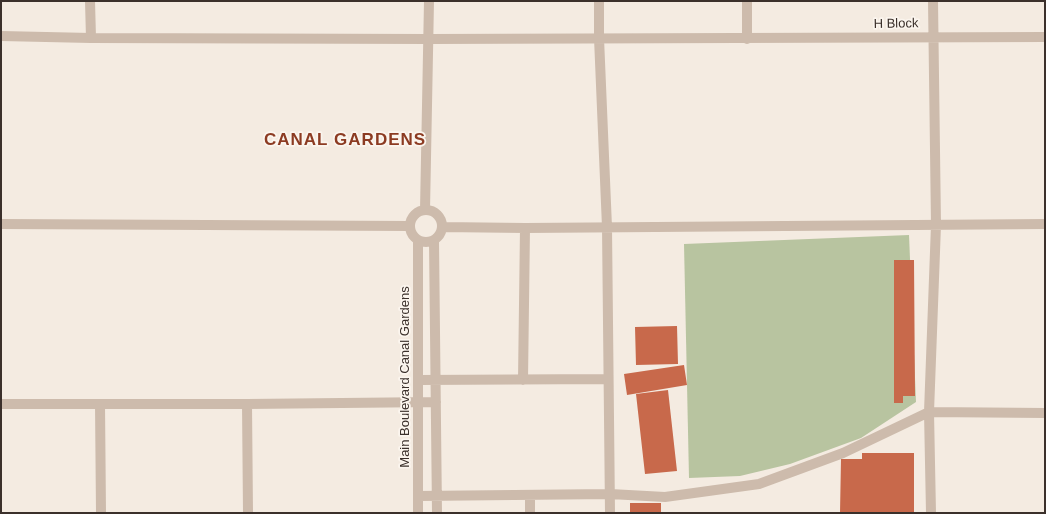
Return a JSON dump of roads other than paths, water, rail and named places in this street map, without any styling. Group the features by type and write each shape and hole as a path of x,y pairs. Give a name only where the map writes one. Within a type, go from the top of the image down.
{"street":[{"path":"90,1 90,38"},
{"path":"425,210 429,1"},
{"path":"599,1 598,38 607,227 610,513"},
{"path":"747,1 747,39"},
{"path":"931,513 929,412 936,225 933,1"},
{"name":"H Block","path":"1,36 90,38 429,39 1045,37"},
{"path":"425,210 435,212 442,227 438,236 434,240 423,242 418,240 412,234 410,226 414,215 425,210"},
{"path":"1,224 410,226"},
{"path":"442,227 525,228 1045,224"},
{"path":"523,380 525,228"},
{"name":"Main Boulevard Canal Gardens","path":"418,240 418,513"},
{"path":"434,240 438,513"},
{"path":"419,380 608,379"},
{"path":"1,404 436,402"},
{"path":"100,404 101,513"},
{"path":"247,404 248,513"},
{"path":"418,496 610,494 665,497 759,484 843,453 929,412 1045,413"},
{"path":"530,495 530,513"}],"district":[{"name":"CANAL GARDENS","path":"345,140"}]}
